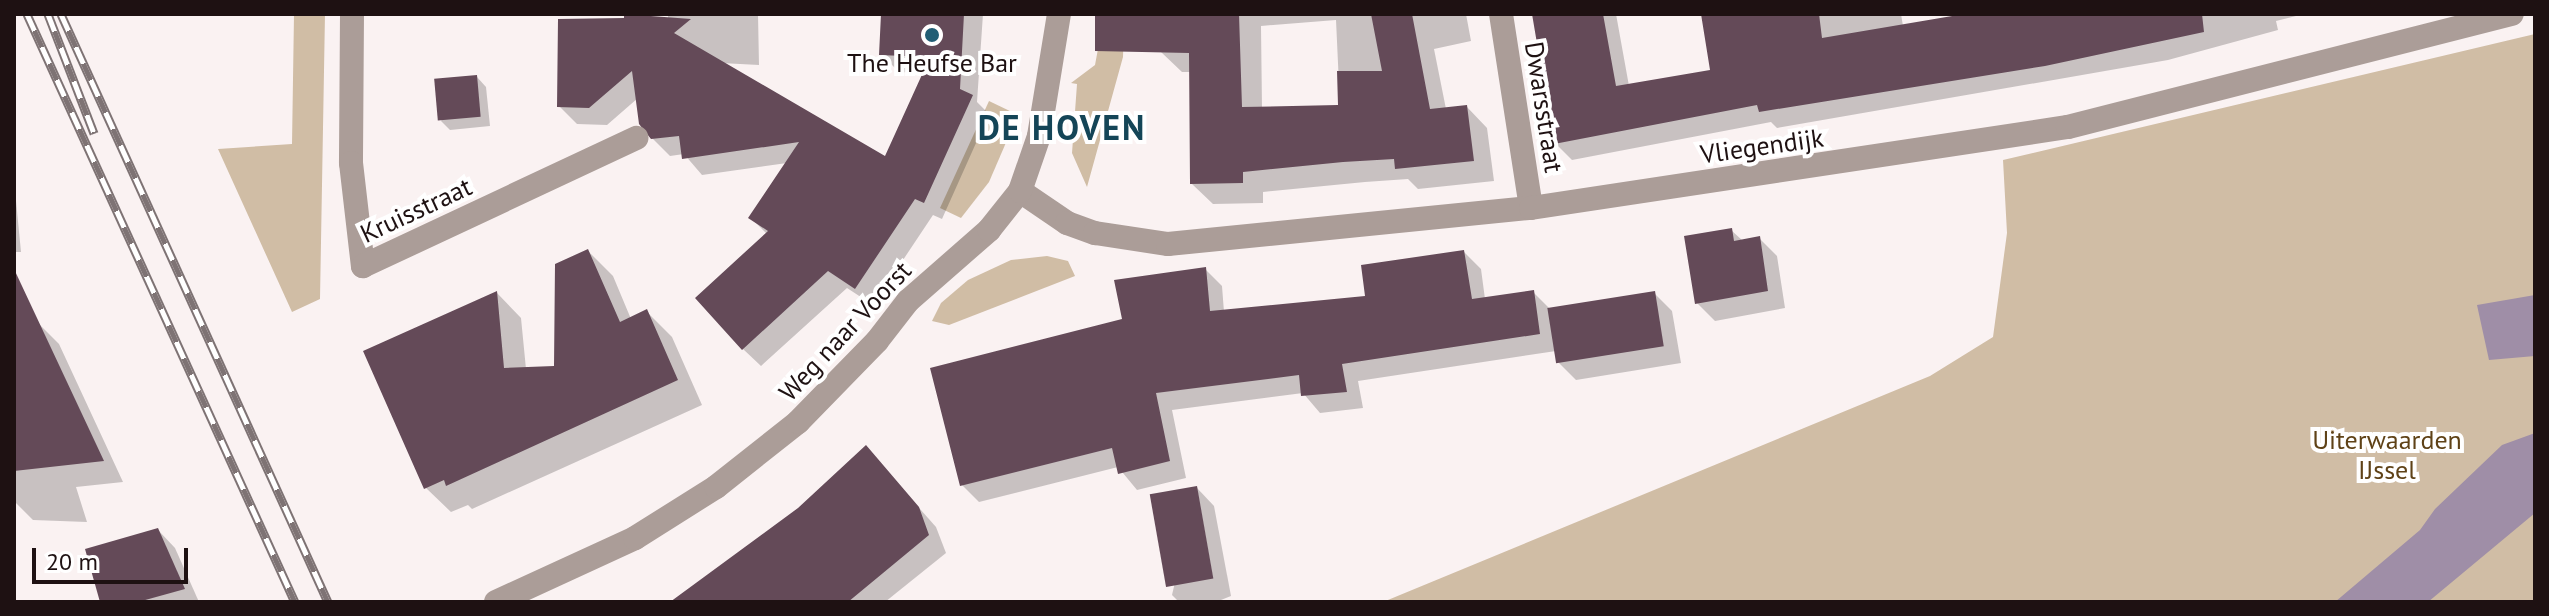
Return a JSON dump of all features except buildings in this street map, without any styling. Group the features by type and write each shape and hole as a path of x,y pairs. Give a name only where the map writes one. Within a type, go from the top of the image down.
{"street":[{"name":"Kruisstraat","path":"352,14 351,163 363,266 636,138"},
{"name":"Weg naar Voorst","path":"496,602 635,538 755,457 839,382 908,301 989,230 1020,191 1039,136 1059,14"},
{"name":"Dwarsstraat","path":"1501,14 1531,208"},
{"name":"Vliegendijk","path":"1020,191 1067,223 1095,233 1168,244 1531,208 2068,127 2512,14"}],"green space":[{"path":"294,14 325,14 320,299 292,312 218,149 292,144"},
{"path":"1103,22 1124,24 1123,57 1087,187 1072,153 1077,84 1071,83 1095,65"},
{"name":"Uiterwaarden IJssel","path":"2535,34 2535,602 1383,602 1930,376 1993,337 2007,233 2003,160"},
{"path":"989,101 1014,113 1011,131 989,182 961,218 940,208"},
{"path":"1047,256 1068,261 1075,276 949,325 932,321 941,303 968,280 1011,260"}],"shaded area":[{"path":"2535,295 2535,356 2489,360 2477,305"},
{"path":"2535,433 2535,513 2428,602 2335,602 2420,530 2435,509 2502,445"}],"railway":[{"path":"27,14 295,602"},
{"path":"48,14 94,133"},
{"path":"61,14 328,602"}],"place":[{"name":"The Heufse Bar","path":"932,35"}],"district":[{"name":"DE HOVEN","path":"1062,128"}]}
